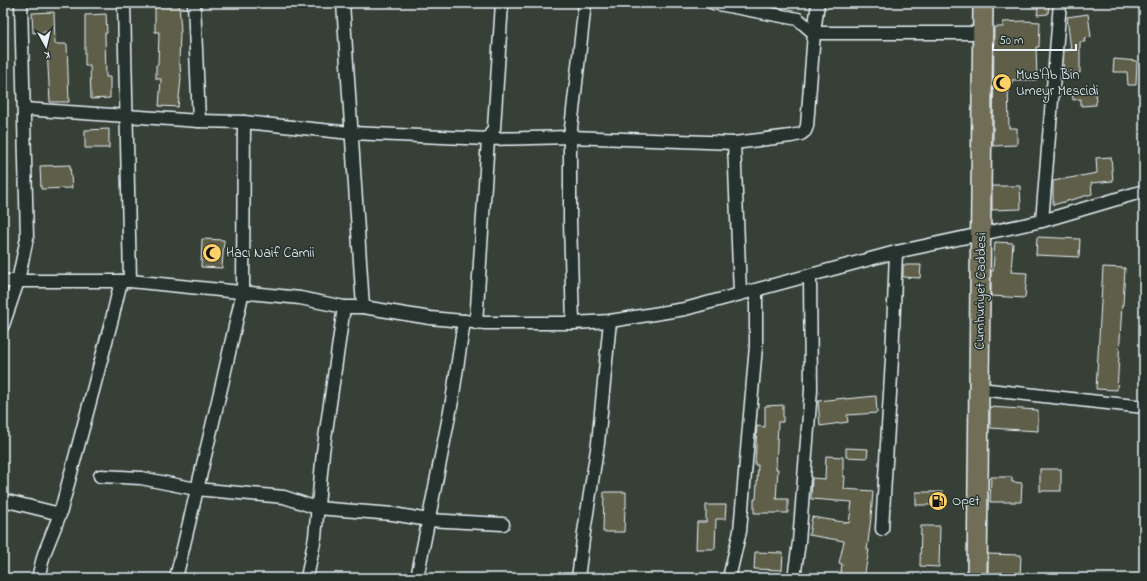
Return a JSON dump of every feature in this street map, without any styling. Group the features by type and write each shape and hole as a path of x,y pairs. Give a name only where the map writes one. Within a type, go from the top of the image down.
{"main road":[{"name":"Cumhuriyet Caddesi","path":"970,3 977,33"},
{"name":"Cumhuriyet Caddesi","path":"965,578 975,235 977,33 984,3"},
{"name":"Cumhuriyet Caddesi","path":"975,235 980,389 977,578"}],"street":[{"path":"3,325 18,281 27,238 21,3"},
{"path":"38,578 44,554 60,514 112,319 126,281 127,117 124,3"},
{"path":"194,3 199,121"},
{"path":"343,3 363,307"},
{"path":"417,578 452,401 470,322 488,139 494,128 502,3"},
{"path":"572,323 570,137 585,3"},
{"path":"713,3 798,18 814,33 977,33"},
{"path":"24,109 127,117 244,122 351,133 488,139 570,137 734,142 791,136 801,134 805,131 807,126 814,33 818,3"},
{"path":"1042,221 1060,3"},
{"path":"176,578 243,291 244,122"},
{"path":"734,142 740,293"},
{"path":"3,281 126,281 243,291 300,298 344,306 363,307 430,318 470,322 572,323 610,321 685,309 896,252 1042,221 1144,190"},
{"path":"882,529 892,359 896,252"},
{"path":"794,578 799,542 811,390 810,276"},
{"path":"729,578 741,524 756,346 756,291"},
{"path":"307,578 315,537 323,452 344,306"},
{"path":"578,578 598,443 610,321"},
{"path":"980,389 1144,407"},
{"path":"100,476 141,478 196,489 284,497 317,508 393,514 428,520 503,524"},
{"path":"3,500 60,514"}],"building":[{"path":"155,3 179,3 181,32 179,64 181,79 178,107 159,106 161,79 156,79 159,32 155,32"},
{"path":"1039,3 1049,3 1048,14 1037,15"},
{"path":"54,12 55,44 67,44 69,102 50,102 46,32 33,33 32,13"},
{"path":"106,14 106,77 110,77 110,98 91,99 90,66 85,66 85,15"},
{"path":"1088,14 1091,37 1084,38 1085,42 1080,42 1080,73 1063,73 1064,50 1071,50 1067,17"},
{"path":"1003,22 1040,22 1039,47 1036,47 1037,80 1012,80 1012,83 1008,83 1009,128 1017,128 1017,145 993,146 994,27 1003,27"},
{"path":"1114,59 1137,61 1136,85 1128,85 1127,72 1113,72"},
{"path":"1095,88 1096,105 1081,106 1081,99 1073,100 1072,89"},
{"path":"109,129 109,148 85,148 85,130"},
{"path":"1111,157 1113,181 1091,183 1092,194 1053,205 1053,181 1097,173 1096,158"},
{"path":"70,165 72,188 41,189 40,166"},
{"path":"992,186 1020,186 1021,209 992,210"},
{"path":"1037,237 1080,239 1079,257 1036,255"},
{"name":"Hacı Naif Camii","path":"202,239 224,240 222,268 201,267"},
{"path":"995,242 1013,243 1011,272 1027,273 1025,298 991,296 991,271 993,271"},
{"path":"903,265 921,265 920,278 903,277"},
{"path":"1103,267 1125,268 1117,390 1096,389"},
{"path":"876,396 877,413 847,415 848,422 820,426 818,401"},
{"path":"783,405 783,422 778,422 776,469 778,469 776,499 788,499 788,513 754,513 758,465 755,465 757,426 765,427 765,406"},
{"path":"990,407 1038,410 1038,431 990,428"},
{"path":"846,448 868,449 867,458 846,457"},
{"path":"826,456 843,457 843,476 845,476 844,489 873,491 867,550 869,550 864,578 840,578 842,564 839,563 844,541 809,535 812,517 849,523 852,502 811,499 812,478 825,479"},
{"path":"1040,469 1061,469 1061,491 1040,491"},
{"path":"991,477 1012,477 1012,482 1022,483 1021,502 990,502"},
{"path":"604,492 626,492 624,532 603,532"},
{"path":"916,492 943,492 943,505 916,505"},
{"path":"706,505 726,505 725,519 716,519 715,549 696,549 697,522 706,522"},
{"path":"921,526 940,526 939,567 920,566"},
{"path":"755,552 783,553 782,570 754,569"},
{"path":"988,554 1021,555 1020,578 988,578"}],"place":[{"name":"Mus'Ab Bin Umeyr Mescidi","path":"1002,83"},
{"name":"Hacı Naif Camii","path":"212,253"},
{"name":"Opet","path":"938,501"}]}
